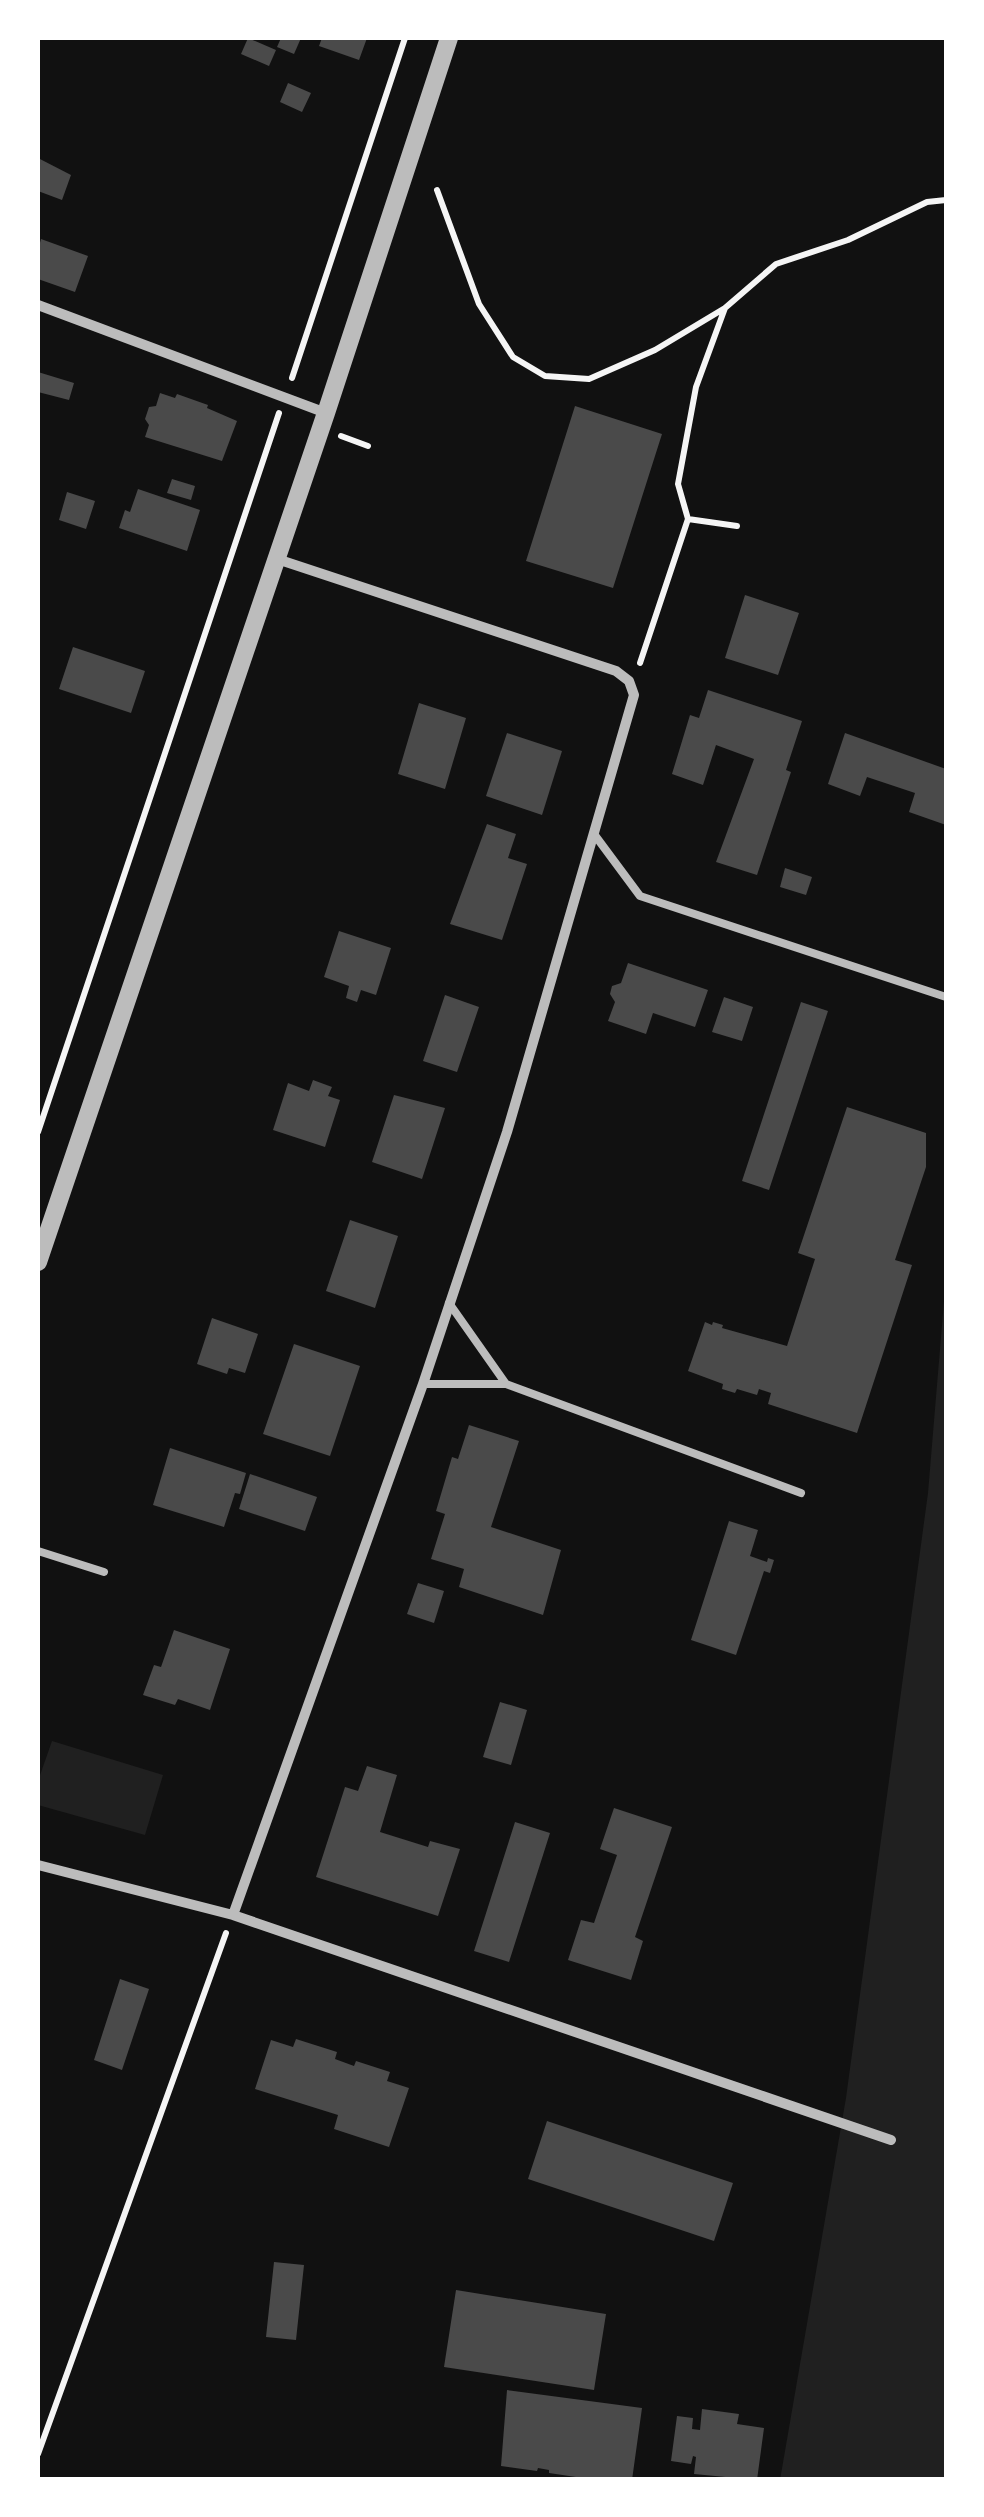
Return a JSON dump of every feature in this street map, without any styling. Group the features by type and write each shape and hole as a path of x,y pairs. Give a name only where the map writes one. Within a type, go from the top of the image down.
{"street":[{"path":"39,1250 326,412 449,38"},
{"path":"38,305 326,412"},
{"path":"233,1916 423,1384 506,1132 634,694 629,681 616,671 276,559"},
{"path":"38,1865 233,1916 891,2140"}],"lane":[{"path":"594,834 640,896 946,997"},
{"path":"449,1303 506,1384"},
{"path":"423,1384 506,1384 801,1493"},
{"path":"38,1552 104,1572"}],"path":[{"path":"38,1132 405,38"},
{"path":"437,190 479,304 513,356 544,376 589,379 655,350 725,308 776,264 848,240 926,202 946,200"},
{"path":"629,681 640,662 688,519 678,484 696,387 725,308"},
{"path":"688,519 737,526"},
{"path":"38,2454 233,1916"}],"shaded area":[{"path":"946,1277 946,2479 780,2480 846,2098 928,1493"},
{"path":"52,1741 163,1775 145,1835 38,1805 38,1781"}],"building":[{"path":"248,38 276,50 269,66 241,54"},
{"path":"281,38 301,38 294,54 277,47"},
{"path":"322,38 367,38 359,60 319,46"},
{"path":"288,83 311,93 302,112 280,102"},
{"path":"38,158 71,175 62,200 38,191"},
{"path":"41,239 88,256 75,292 38,279"},
{"path":"38,372 74,383 69,400 38,392"},
{"path":"160,393 175,398 177,394 208,405 207,408 237,421 222,461 145,437 149,407 156,406"},
{"path":"575,406 662,434 613,588 526,561"},
{"path":"172,479 195,486 191,500 167,493"},
{"path":"138,489 200,510 187,551 119,528"},
{"path":"67,492 95,501 86,529 59,520"},
{"path":"745,595 799,613 778,675 725,658"},
{"path":"73,647 145,671 131,713 59,689"},
{"path":"708,690 802,721 786,770 791,772 757,875 716,862 754,759 716,745 703,785 672,774 690,715 699,718"},
{"path":"419,703 466,718 445,789 398,774"},
{"path":"507,733 562,751 542,815 486,796"},
{"path":"845,733 946,769 946,825 909,812 915,793 867,777 860,796 828,784"},
{"path":"487,824 516,834 508,858 527,864 502,940 450,924"},
{"path":"785,868 812,877 806,895 780,887"},
{"path":"339,931 391,948 376,995 361,990 357,1002 346,998 349,986 324,977"},
{"path":"628,963 708,990 695,1027 653,1013 646,1034 608,1021 615,1002 610,994 612,986 621,983"},
{"path":"445,995 479,1007 457,1072 423,1061"},
{"path":"724,997 753,1007 742,1041 712,1032"},
{"path":"801,1002 828,1011 769,1190 742,1181"},
{"path":"313,1080 332,1087 328,1096 340,1100 325,1147 273,1130 288,1083 309,1091"},
{"path":"394,1095 445,1108 422,1179 372,1162"},
{"path":"847,1107 926,1133 926,1167 895,1260 912,1265 857,1433 768,1404 771,1393 759,1389 757,1395 737,1389 735,1393 722,1389 723,1384 688,1371 705,1322 787,1346 815,1259 798,1253"},
{"path":"350,1220 398,1236 375,1308 326,1291"},
{"path":"212,1318 258,1334 245,1373 229,1368 227,1374 197,1364"},
{"path":"294,1344 360,1366 330,1456 263,1434"},
{"path":"469,1425 519,1441 491,1527 561,1550 543,1615 459,1587 464,1569 431,1559 445,1514 436,1511 452,1457 458,1459"},
{"path":"170,1448 246,1473 224,1527 153,1505"},
{"path":"250,1474 317,1497 305,1531 239,1509"},
{"path":"729,1521 758,1530 750,1556 767,1562 768,1558 774,1560 770,1573 764,1571 736,1655 691,1640"},
{"path":"418,1583 444,1591 434,1623 407,1614"},
{"path":"174,1630 230,1649 210,1710 178,1699 175,1705 143,1695 154,1665 161,1667"},
{"path":"500,1702 527,1710 511,1765 483,1757"},
{"path":"367,1766 397,1775 380,1832 428,1847 430,1841 460,1849 438,1916 316,1877 345,1787 358,1791"},
{"path":"614,1808 672,1827 635,1937 643,1941 631,1980 568,1960 581,1920 594,1923 617,1855 600,1849"},
{"path":"515,1822 550,1833 509,1962 474,1951"},
{"path":"120,1979 149,1989 122,2070 94,2060"},
{"path":"296,2039 337,2052 335,2059 354,2066 356,2061 390,2072 387,2081 409,2088 389,2147 334,2129 338,2115 255,2089 271,2040 293,2047"},
{"path":"547,2121 733,2183 714,2241 528,2179"},
{"path":"274,2262 304,2265 296,2340 266,2337"},
{"path":"456,2290 606,2314 594,2390 444,2367"},
{"path":"507,2390 642,2408 632,2480 596,2480 538,2468 537,2471 501,2466"},
{"path":"702,2409 739,2414 737,2424 764,2428 757,2480 694,2474 693,2456 691,2464 671,2461 677,2416 693,2418 692,2429 700,2430"}]}
